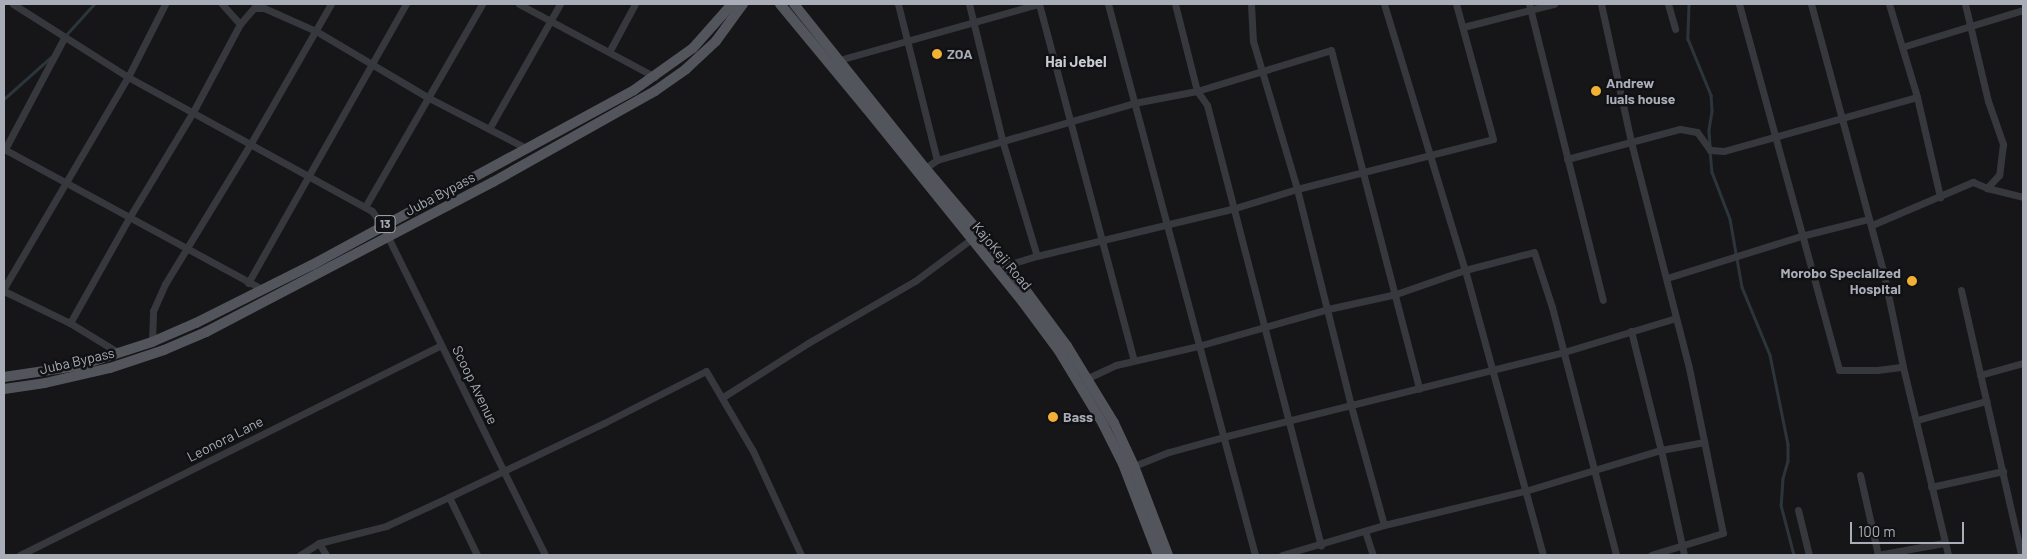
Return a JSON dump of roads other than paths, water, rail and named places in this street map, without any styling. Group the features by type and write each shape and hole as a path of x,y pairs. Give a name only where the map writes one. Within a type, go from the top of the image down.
{"main road":[{"name":"Juba Bypass","path":"4,377 60,370 152,342 196,323 312,266 382,225 528,148 655,77 693,48 732,4"},
{"name":"Juba Bypass","path":"4,389 82,375 124,364 206,332 591,128 675,78 716,41 743,4"},
{"name":"KajoKeji Road","path":"780,4 862,102 970,240 1022,301 1079,382 1123,464 1140,504 1158,555"},
{"name":"KajoKeji Road","path":"794,4 925,168 1007,265 1062,339 1088,378 1114,424 1134,466 1168,555"}],"street":[{"name":"Scoop Avenue","path":"13,4 128,77 372,211 382,225 545,555"},
{"path":"119,353 70,324 4,290 128,77 164,4"},
{"path":"222,4 240,24"},
{"path":"152,342 154,311 165,284 251,143 332,4"},
{"path":"248,283 406,4"},
{"path":"365,207 482,4"},
{"path":"519,4 655,77"},
{"path":"489,129 560,4"},
{"path":"610,52 635,4"},
{"path":"898,4 937,160"},
{"path":"969,4 1003,143 1037,256"},
{"path":"839,60 1039,4 1100,240 1134,360"},
{"path":"1108,4 1255,555"},
{"path":"1175,4 1197,91 1206,105 1321,545"},
{"path":"1251,4 1253,15 1252,36 1297,188 1351,406 1384,525"},
{"path":"1384,4 1432,156 1465,270 1543,555"},
{"path":"1007,265 1100,240 1232,209 1297,188 1432,156 1493,139 1456,4"},
{"path":"1462,27 1529,7 1554,4"},
{"path":"1601,4 1631,142 1667,278 1723,533 1652,555"},
{"path":"1668,4 1675,29"},
{"path":"1739,4 1839,370 1877,370 1903,367"},
{"path":"1811,4 1870,222 1948,555"},
{"path":"1889,4 1918,97 1940,197"},
{"path":"1965,4 1988,101 2003,144 1998,175 1988,188"},
{"path":"70,324 129,218 193,112 240,24 248,13 259,7 316,32 429,98 528,148"},
{"path":"1529,7 1603,300"},
{"path":"1902,47 2023,10"},
{"path":"64,38 4,149 186,250 262,289"},
{"path":"925,168 937,160 1003,143 1134,103 1197,91 1262,69 1331,50 1396,294 1419,389"},
{"path":"1567,159 1680,129 1697,132 1710,150 1724,151 1918,97"},
{"path":"1667,278 1801,236 1870,222 1940,197 1973,182 2023,197"},
{"path":"723,397 808,343 915,280 970,240"},
{"path":"1088,378 1116,365 1198,346 1328,309 1396,294 1465,270 1534,252 1564,352 1616,555"},
{"path":"1961,290 2022,555"},
{"path":"1134,466 1169,452 1223,437 1564,352 1676,318"},
{"path":"1631,331 1661,450 1684,555"},
{"name":"Leonora Lane","path":"20,555 441,345"},
{"path":"1980,375 2023,363"},
{"path":"300,555 319,543 386,526 504,472 706,371 753,451 800,555"},
{"path":"1916,420 1986,401"},
{"path":"1282,555 1384,525 1525,491 1661,450 1704,442"},
{"path":"1931,487 2003,471"},
{"path":"1860,475 1878,555 1944,543"},
{"path":"449,497 477,555"},
{"path":"1798,510 1809,555"},
{"path":"2015,530 2023,528"},
{"path":"1365,531 1373,555"},
{"path":"319,543 326,555"}],"waterway":[{"path":"65,36 94,4"},
{"path":"1689,4 1688,39 1711,95 1710,145"},
{"path":"4,99 51,57"},
{"path":"1710,150 1712,172 1730,219 1742,287 1770,355 1788,444 1788,461 1783,479 1781,505 1794,555"}],"place":[{"name":"ZOA","path":"937,54"},
{"name":"Andrew luals house","path":"1596,91"},
{"name":"Morobo Specialized Hospital","path":"1912,281"},
{"name":"Bass","path":"1053,417"}],"district":[{"name":"Hai Jebel","path":"1076,62"}]}
